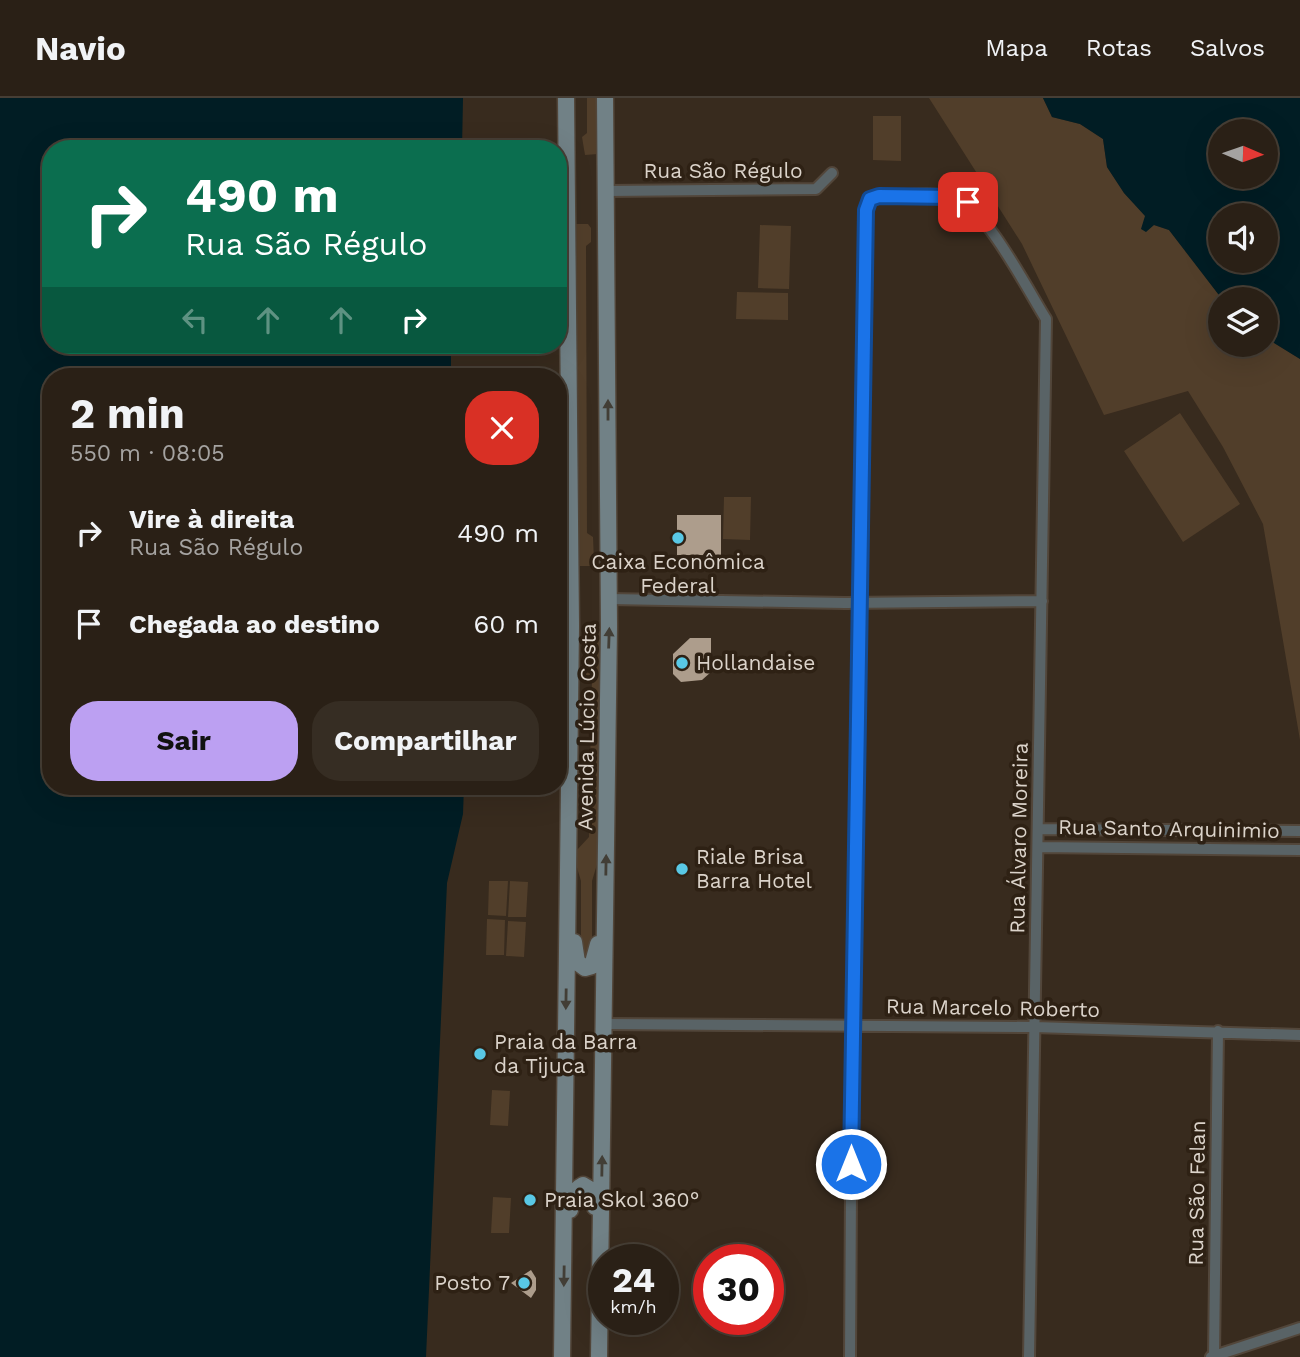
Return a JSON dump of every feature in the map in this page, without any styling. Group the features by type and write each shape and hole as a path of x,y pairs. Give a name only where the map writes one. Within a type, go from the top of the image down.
{"main road":[{"name":"Avenida Lúcio Costa","path":"566,98 566,140"},
{"name":"Avenida Lúcio Costa","path":"600,1244 609,599 604,98"},
{"name":"Avenida Lúcio Costa","path":"562,1357 571,626 567,204"},
{"path":"567,891 577,962 585,968 592,966 594,962 606,904"},
{"path":"564,1242 573,1196 576,1189 583,1185 593,1191 600,1244"},
{"name":"Avenida Lúcio Costa","path":"599,1335 599,1357"}],"street":[{"name":"Rua São Régulo","path":"607,191 816,190 832,173"},
{"name":"Rua Álvaro Moreira","path":"859,603 866,210 870,199 879,196 953,197 968,202 985,222 1046,319 1029,1357"},
{"path":"609,599 859,603 1042,601"},
{"path":"850,1357 859,603"},
{"name":"Rua Santo Arquinimio","path":"1038,829 1300,831"},
{"name":"Rua Santo Arquinimio","path":"1038,847 1300,850"},
{"name":"Rua Marcelo Roberto","path":"602,1024 1034,1027 1300,1035"},
{"name":"Rua São Felan","path":"1212,1357 1218,1031"},
{"path":"1212,1357 1300,1328"}],"shaded area":[{"path":"587,98 597,98 598,154 585,155 582,137 587,133"},
{"path":"929,98 1043,98 1052,117 1080,124 1103,139 1107,167 1124,193 1154,225 1169,230 1213,287 1208,287 1208,357 1278,357 1278,345 1300,359 1300,740 1263,524 1223,447 1188,391 1104,415 1022,244"},
{"path":"873,116 901,116 901,161 873,160"},
{"path":"576,224 588,224 591,228 591,242 586,246 587,533 593,537 594,561 591,566 578,566"},
{"path":"760,225 791,226 789,289 758,288"},
{"path":"737,292 788,293 788,320 736,319"},
{"path":"1180,413 1240,504 1183,542 1124,451"},
{"path":"724,497 751,497 750,540 723,539"},
{"path":"601,631 598,861 592,881 592,953 585,958 581,953 581,881 575,861 576,851 589,837 590,781 579,777 579,773 590,768 592,677 581,674 581,667 592,665 585,655 586,632"},
{"path":"489,881 508,881 506,916 488,915"},
{"path":"510,881 528,882 526,917 508,917"},
{"path":"487,919 505,920 504,955 486,955"},
{"path":"508,921 526,922 524,957 506,956"},
{"path":"492,1090 510,1091 508,1126 490,1125"},
{"path":"493,1197 511,1198 509,1233 491,1233"}],"water":[{"path":"0,98 463,98 462,140 42,140 42,354 451,354 451,368 42,368 42,795 464,795 463,814 447,883 426,1357 0,1357"},
{"path":"1043,98 1300,98 1300,359 1278,345 1278,287 1213,287 1169,230 1154,225 1146,232 1141,229 1145,216 1124,193 1107,167 1103,139 1080,124 1052,117"}],"building":[{"path":"677,515 721,515 721,555 677,555"},
{"path":"690,638 711,638 711,672 702,680 681,682 673,674 673,654"},
{"name":"Posto 7","path":"531,1270 536,1278 536,1290 531,1298 511,1283"}],"place":[{"name":"Caixa Econômica Federal","path":"678,538"},
{"name":"Hollandaise","path":"682,663"},
{"name":"Riale Brisa Barra Hotel","path":"682,869"},
{"name":"Praia da Barra da Tijuca","path":"480,1054"},
{"name":"Praia Skol 360°","path":"530,1200"},
{"name":"Posto 7","path":"524,1283"}],"route":[{"path":"851,1164 866,210 870,199 879,196 953,197 968,202"}]}
